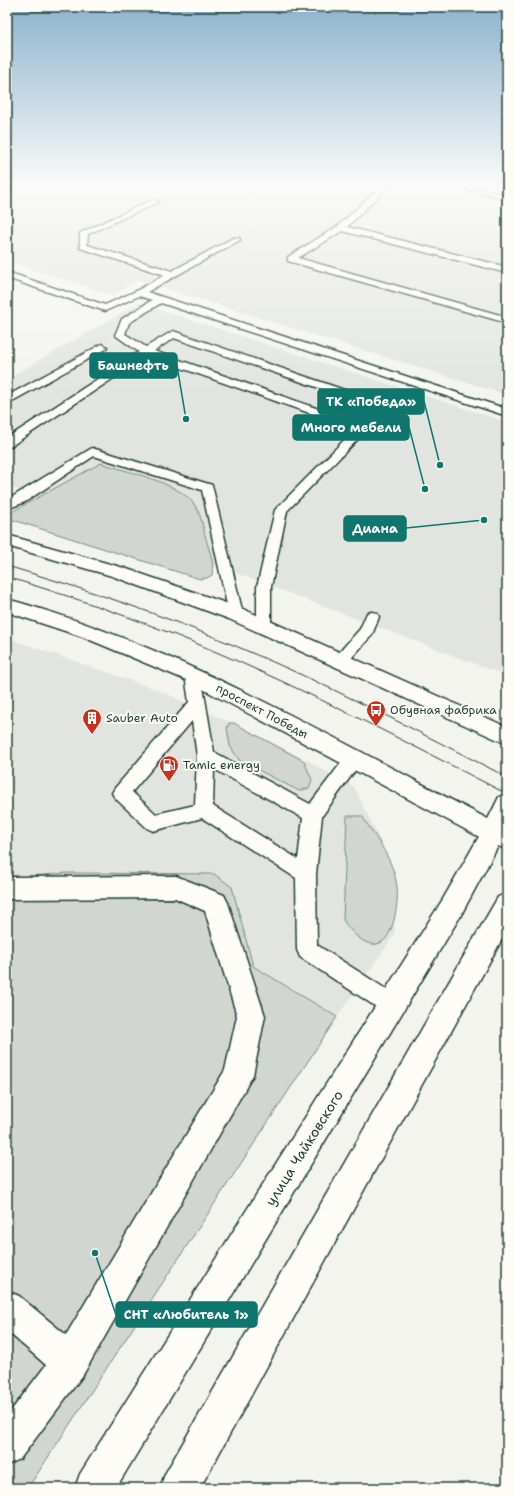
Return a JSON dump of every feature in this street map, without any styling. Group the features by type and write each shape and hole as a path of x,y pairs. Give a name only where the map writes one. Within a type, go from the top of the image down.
{"main road":[{"path":"7,540 118,572 236,614 507,736"},
{"name":"проспект Победы","path":"7,605 90,632 193,675 500,837"},
{"name":"улица Чайковского","path":"94,1488 452,907 500,837 507,804"},
{"path":"7,888 176,887 215,903 251,1016 238,1075 70,1362 7,1446"},
{"path":"179,1488 507,905"},
{"path":"7,1308 70,1362"}],"lane":[{"path":"108,254 172,274"},
{"path":"7,275 105,308 139,293 210,254"},
{"path":"298,254 291,258 505,317"},
{"path":"443,254 507,270"},
{"path":"139,293 507,413"},
{"path":"161,299 125,321 120,335 146,352 363,428 281,510 264,587 264,626"},
{"path":"7,443 173,334 384,407"},
{"path":"7,402 102,347"},
{"path":"7,505 20,499 92,452 208,488 236,614"},
{"path":"341,660 367,631 372,617"},
{"path":"193,675 206,756 204,810"},
{"path":"197,704 121,793 153,823 204,810 306,874"},
{"path":"206,756 313,814"},
{"path":"353,760 313,814 306,874 308,950 392,1005"}],"shaded area":[{"path":"7,254 507,254 507,395 139,280 113,295 7,261"},
{"path":"139,303 507,422 507,676 7,486 7,379"},
{"path":"101,463 138,474 164,484 186,496 194,504 200,516 212,562 212,575 207,578 200,579 13,520 9,517 15,510"},
{"path":"7,638 153,688 245,729 299,756 354,787 383,846 395,934 337,1017 253,966 232,887 7,878"},
{"path":"229,723 234,723 304,761 312,780 309,788 299,791 239,760 230,746 227,728"},
{"path":"347,816 362,816 384,850 395,877 397,900 393,925 386,938 382,942 376,944 365,942 354,934 343,920"},
{"path":"67,873 214,874 232,887 253,966 337,1017 28,1488 7,1488 7,878"}],"tram line":[{"path":"7,566 124,603 238,647 340,693 507,777"},
{"path":"7,577 129,617 200,645 355,716 507,794"}],"place":[{"name":"Башнефть","path":"186,419"},
{"name":"ТК «Победа»","path":"440,465"},
{"name":"Много мебели","path":"425,489"},
{"name":"Диана","path":"484,520"},
{"name":"Обувная фабрика","path":"376,727"},
{"name":"Sauber Auto","path":"92,735"},
{"name":"Tamic energy","path":"169,782"},
{"name":"СНТ «Любитель 1»","path":"95,1253"}]}
